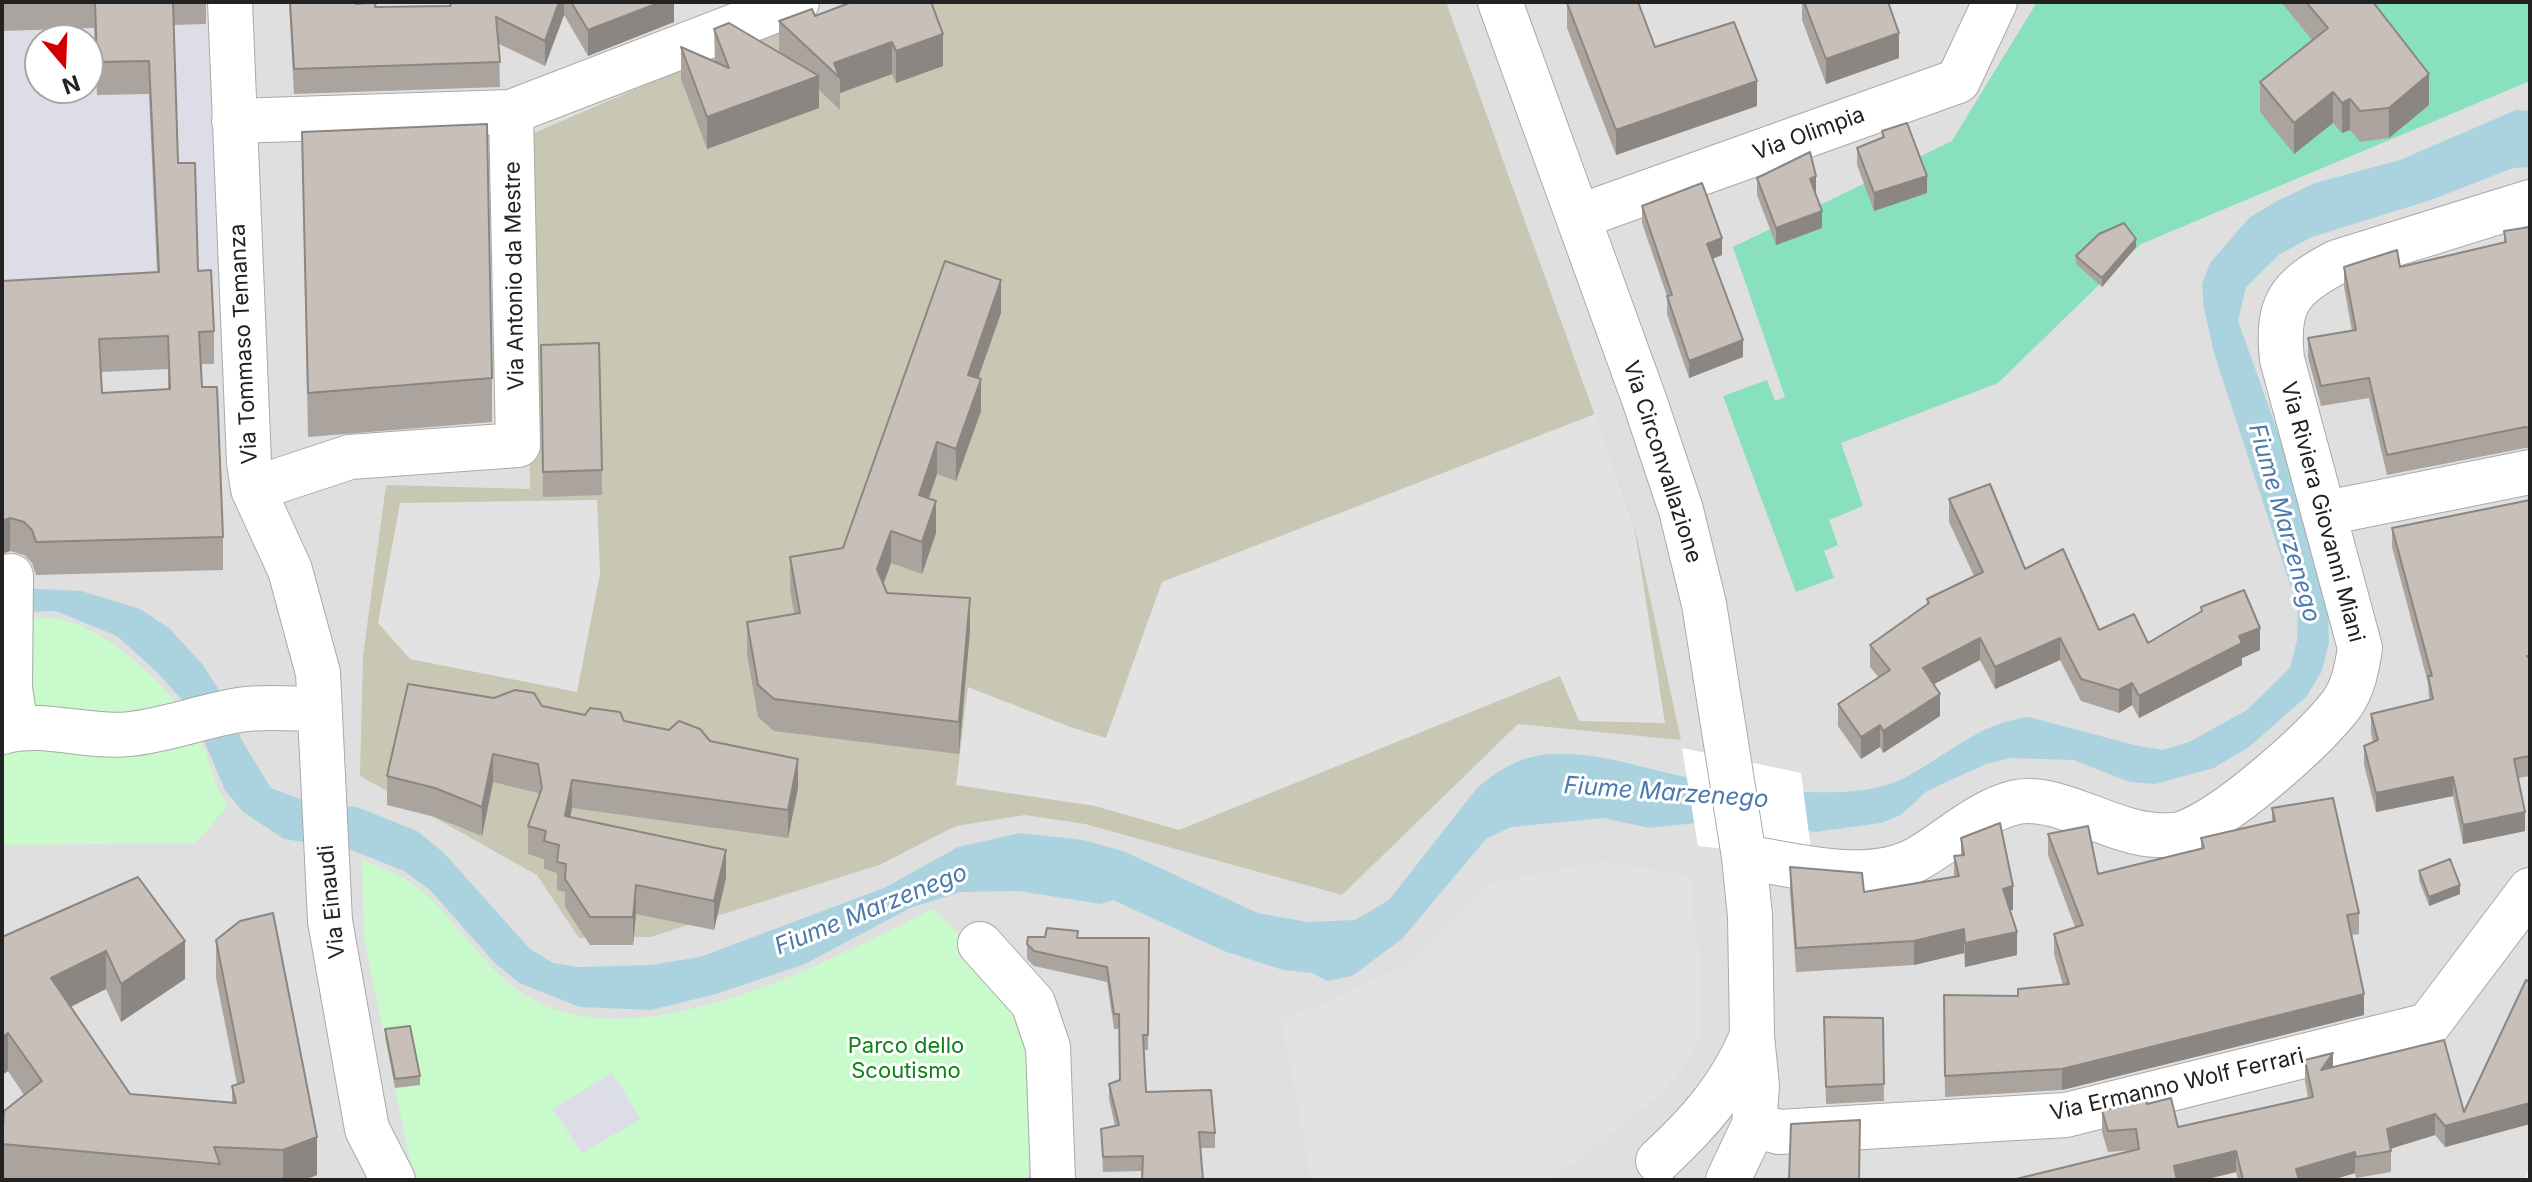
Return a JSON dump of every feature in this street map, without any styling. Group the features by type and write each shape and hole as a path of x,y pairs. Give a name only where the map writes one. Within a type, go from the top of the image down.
{"street":[{"name":"Via Tommaso Temanza","path":"230,2 253,489 290,570 319,708"},
{"path":"234,121 511,112 711,16 797,2"},
{"name":"Via Circonvallazione","path":"1500,2 1681,510 1704,604 1729,754 1750,916 1752,1036 1757,1086 1754,1125 1728,1180"},
{"name":"Via Olimpia","path":"1578,217 1958,81 1995,2"},
{"name":"Via Antonio da Mestre","path":"253,489 350,457 518,445 511,112"},
{"name":"Via Riviera Giovanni Miani","path":"1744,857 1829,868 1887,869 1914,861 1992,811 2019,802 2048,804 2125,830 2179,835 2206,822 2285,762 2342,704 2355,675 2360,648 2282,359 2278,329 2283,307 2311,276 2337,262 2530,202"},
{"path":"2326,513 2530,472"},
{"path":"11,576 13,642 9,730 50,728 87,735 131,734 242,709 319,708"},
{"name":"Via Einaudi","path":"319,708 328,895 367,1129"},
{"name":"Via Ermanno Wolf Ferrari","path":"1754,1125 1779,1132 2066,1115 2428,1025 2530,890"},
{"path":"980,944 1033,1003 1048,1047 1053,1180"},
{"name":"Via Circonvallazione","path":"1644,1171 1690,1132 1731,1082 1752,1036"},
{"path":"359,1180 367,1129"},
{"path":"367,1129 393,1180"},
{"path":"1644,1171 1676,1159 1696,1163 1720,1180"}],"shaded area":[{"path":"2,2 2530,2 2530,1168 2524,1180 2,1180"},
{"path":"854,2 1446,2 1634,524 1681,740 1518,724 1342,895 1085,824 1025,815 956,826 879,865 650,937 579,938 537,875 360,776 363,656 386,485 530,489 527,136 712,56"},
{"path":"211,24 220,278 197,279 178,196 174,57 104,91 104,28"},
{"path":"2,28 24,30 24,104 104,104 104,94 149,94 159,305 2,281 6,281 2,240"},
{"path":"1595,414 1634,525 1665,723 1579,721 1560,676 1179,830 1095,806 956,785 968,687 1106,738 1162,582"},
{"path":"597,500 600,574 577,692 410,659 378,623 400,503"},
{"path":"1604,861 1690,876 1702,985 1701,1032 1693,1056 1661,1094 1552,1180 1311,1180 1282,1021 1405,966 1488,884"},
{"path":"612,1073 641,1119 582,1153 553,1109"}],"green space":[{"path":"2037,2 2530,2 2530,81 2141,244 1998,383 1841,443 1863,506 1829,520 1838,545 1824,551 1834,578 1796,592 1723,396 1767,380 1775,401 1785,397 1733,247 1952,141"},
{"path":"2,619 62,620 81,626 123,652 163,687 193,726 228,806 196,843 2,845"},
{"name":"Parco dello Scoutismo","path":"362,860 401,876 421,890 492,967 518,990 563,1012 615,1019 671,1013 729,999 841,954 934,908 1026,1008 1042,1049 1027,1180 414,1180 364,939"}],"water":[{"name":"Fiume Marzenego","path":"2516,110 2530,111 2530,167 2513,168 2431,200 2312,237 2280,254 2246,287 2238,321 2299,491 2328,614 2329,642 2322,671 2307,696 2249,747 2214,768 2155,784 2130,782 2073,760 2011,758 1986,764 1927,791 1901,815 1881,823 1815,832 1768,825 1696,823 1649,828 1604,818 1511,827 1486,839 1402,939 1352,976 1327,981 1312,973 1283,970 1224,951 1113,900 1100,904 1019,891 961,892 910,908 805,964 716,994 651,1010 580,1007 519,983 494,962 430,890 404,871 349,849 284,839 243,812 225,790 191,710 158,673 117,636 56,611 2,613 2,587 81,591 140,609 169,628 202,664 232,709 241,739 271,788 316,805 357,807 417,831 444,853 530,949 553,963 579,967 651,965 700,957 884,888 958,847 1020,833 1083,840 1123,851 1258,913 1307,922 1355,920 1389,900 1477,788 1506,767 1532,757 1574,754 1729,785 1786,791 1844,792 1900,780 1993,726 2029,717 2163,750 2189,742 2247,710 2290,668 2297,640 2298,609 2214,353 2202,284 2210,263 2249,218 2277,201 2315,183 2400,160"}],"pier":[{"path":"1682,748 1801,773 1812,858 1698,846"}],"building":[{"path":"95,2 173,2 178,163 195,163 198,271 211,270 214,331 199,332 202,387 217,387 223,537 36,542 32,530 24,522 10,518 2,521 2,281 159,272 149,61 104,62 104,24 96,24","holes":["168,336 170,389 102,393 99,339"]},
{"path":"290,2 376,2 375,7 450,6 452,2 559,2 545,41 496,17 500,62 294,69"},
{"path":"571,2 661,2 588,30"},
{"path":"852,2 931,2 943,34 896,51 892,42 834,63 840,78 779,21 812,9 815,16"},
{"path":"1638,2 1655,47 1734,22 1757,81 1616,130 1567,3"},
{"path":"1804,2 1888,2 1899,33 1826,59"},
{"path":"2306,2 2373,2 2429,74 2389,108 2360,111 2350,99 2342,103 2333,92 2294,123 2260,82 2328,28"},
{"path":"729,23 819,76 707,117 681,47 729,68 714,29"},
{"path":"1907,123 1927,176 1874,193 1857,148 1884,137 1882,131"},
{"path":"487,124 492,378 308,393 302,132"},
{"path":"1810,152 1816,176 1810,179 1822,211 1776,228 1757,178"},
{"path":"1702,183 1722,238 1707,244 1743,340 1689,361 1667,296 1672,295 1642,206"},
{"path":"2124,223 2136,239 2102,278 2076,256 2099,234"},
{"path":"2530,227 2530,428 2387,455 2369,378 2321,386 2308,338 2356,330 2344,267 2397,250 2400,267 2506,242 2504,231"},
{"path":"945,261 1001,280 968,375 981,379 956,449 937,442 919,495 936,501 922,542 891,531 877,569 887,593 970,598 959,722 774,699 758,685 747,622 800,613 790,557 843,548"},
{"path":"599,343 602,470 543,472 541,345"},
{"path":"1990,484 2025,569 2063,549 2099,630 2134,614 2148,643 2202,611 2201,607 2244,590 2260,628 2239,636 2242,643 2139,696 2132,683 2119,690 2081,679 2060,638 1995,667 1980,638 1923,668 1940,694 1883,731 1880,725 1861,737 1838,704 1890,670 1870,645 1929,603 1927,599 1983,572 1949,499"},
{"path":"2530,500 2530,656 2527,656 2530,659 2530,756 2514,759 2525,812 2463,825 2453,777 2376,793 2364,746 2378,740 2371,714 2433,699 2428,676 2432,676 2392,528"},
{"path":"408,684 494,698 515,690 534,693 542,706 585,715 590,708 620,712 624,721 669,730 679,721 700,729 710,741 798,759 788,810 572,780 565,816 726,850 714,901 636,885 633,917 590,917 565,879 566,864 557,862 559,845 544,841 546,831 528,826 542,788 538,764 493,754 482,807 435,788 387,776"},
{"path":"2333,798 2359,913 2347,915 2364,994 2062,1069 1945,1076 1944,995 2018,996 2018,989 2069,984 2054,934 2083,925 2048,834 2088,826 2098,874 2204,848 2201,838 2275,821 2272,808"},
{"path":"2000,823 2013,886 2003,889 2017,932 1965,943 1964,929 1914,941 1796,948 1790,867 1862,873 1864,892 1959,876 1954,856 1964,855 1961,838"},
{"path":"2450,859 2460,885 2429,897 2419,871"},
{"path":"138,877 185,941 121,984 106,951 51,978 130,1094 236,1103 232,1086 244,1082 216,940 240,921 273,913 317,1137 283,1150 214,1147 220,1164 2,1144 4,1111 42,1081 8,1033 2,1037 2,937"},
{"path":"1047,928 1078,931 1077,938 1149,938 1148,1035 1143,1035 1146,1092 1211,1090 1215,1133 1199,1132 1203,1180 1142,1180 1143,1156 1103,1157 1101,1129 1119,1125 1109,1084 1120,1080 1119,1014 1114,1014 1107,967 1034,951 1027,944 1028,937 1045,937"},
{"path":"2526,980 2530,982 2530,1103 2445,1126 2435,1114 2387,1129 2391,1151 2356,1157 2355,1152 2296,1169 2299,1180 2243,1180 2236,1151 2174,1166 2177,1180 2012,1180 2139,1149 2136,1129 2108,1131 2102,1111 2146,1100 2147,1104 2171,1098 2178,1127 2313,1097 2305,1060 2333,1053 2321,1070 2444,1040 2464,1112"},
{"path":"1824,1017 1883,1018 1884,1084 1826,1087"},
{"path":"410,1026 420,1076 395,1079 385,1029"},
{"path":"1860,1120 1859,1180 1789,1180 1791,1124"}]}
